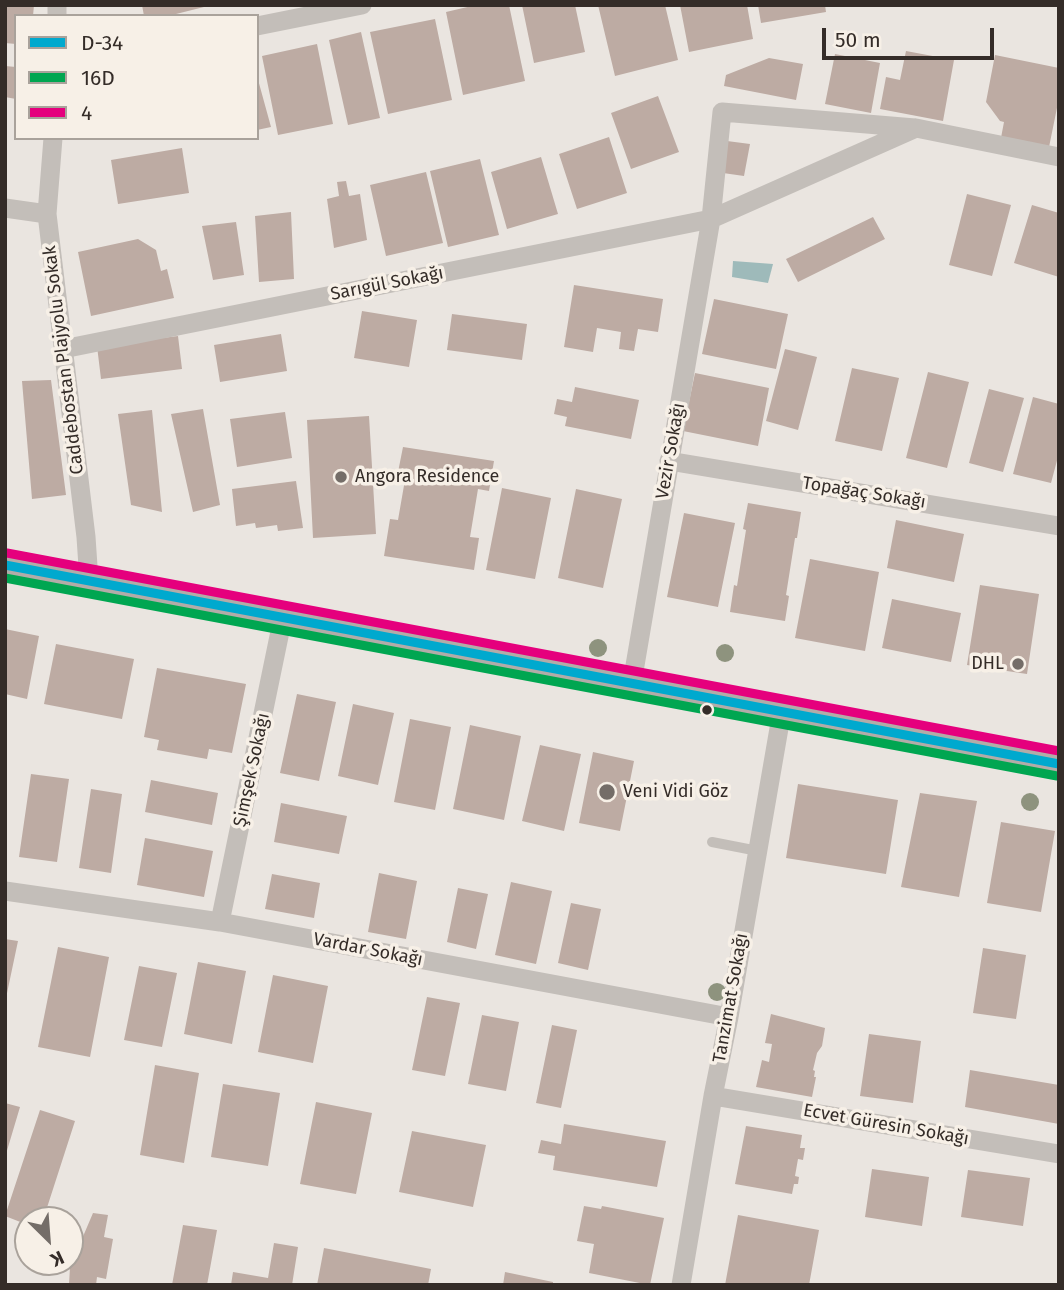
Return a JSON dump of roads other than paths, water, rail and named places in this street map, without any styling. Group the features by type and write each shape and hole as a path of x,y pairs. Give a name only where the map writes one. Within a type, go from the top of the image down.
{"main road":[{"path":"5,565 1059,764"}],"street":[{"path":"259,26 362,5"},
{"path":"711,219 722,112 916,128 1059,157"},
{"name":"Sarıgül Sokağı","path":"63,349 711,219 916,128"},
{"name":"Caddebostan Plajyolu Sokak","path":"52,140 47,214 89,581"},
{"path":"5,208 47,214"},
{"name":"Vezir Sokağı","path":"632,683 711,219"},
{"name":"Topağaç Sokağı","path":"669,461 1059,526"},
{"name":"Şimşek Sokağı","path":"220,922 283,617"},
{"name":"Tanzimat Sokağı","path":"681,1285 782,711"},
{"name":"Vardar Sokağı","path":"5,891 220,922 729,1017"},
{"name":"Ecvet Güresin Sokağı","path":"713,1096 1059,1154"}],"lane":[{"path":"712,842 758,850"}],"water":[{"path":"733,261 773,264 768,283 732,277"}],"place":[{"name":"Angora Residence","path":"341,477"},
{"name":"DHL","path":"1018,664"},
{"name":"Veni Vidi Göz","path":"607,792"}]}
